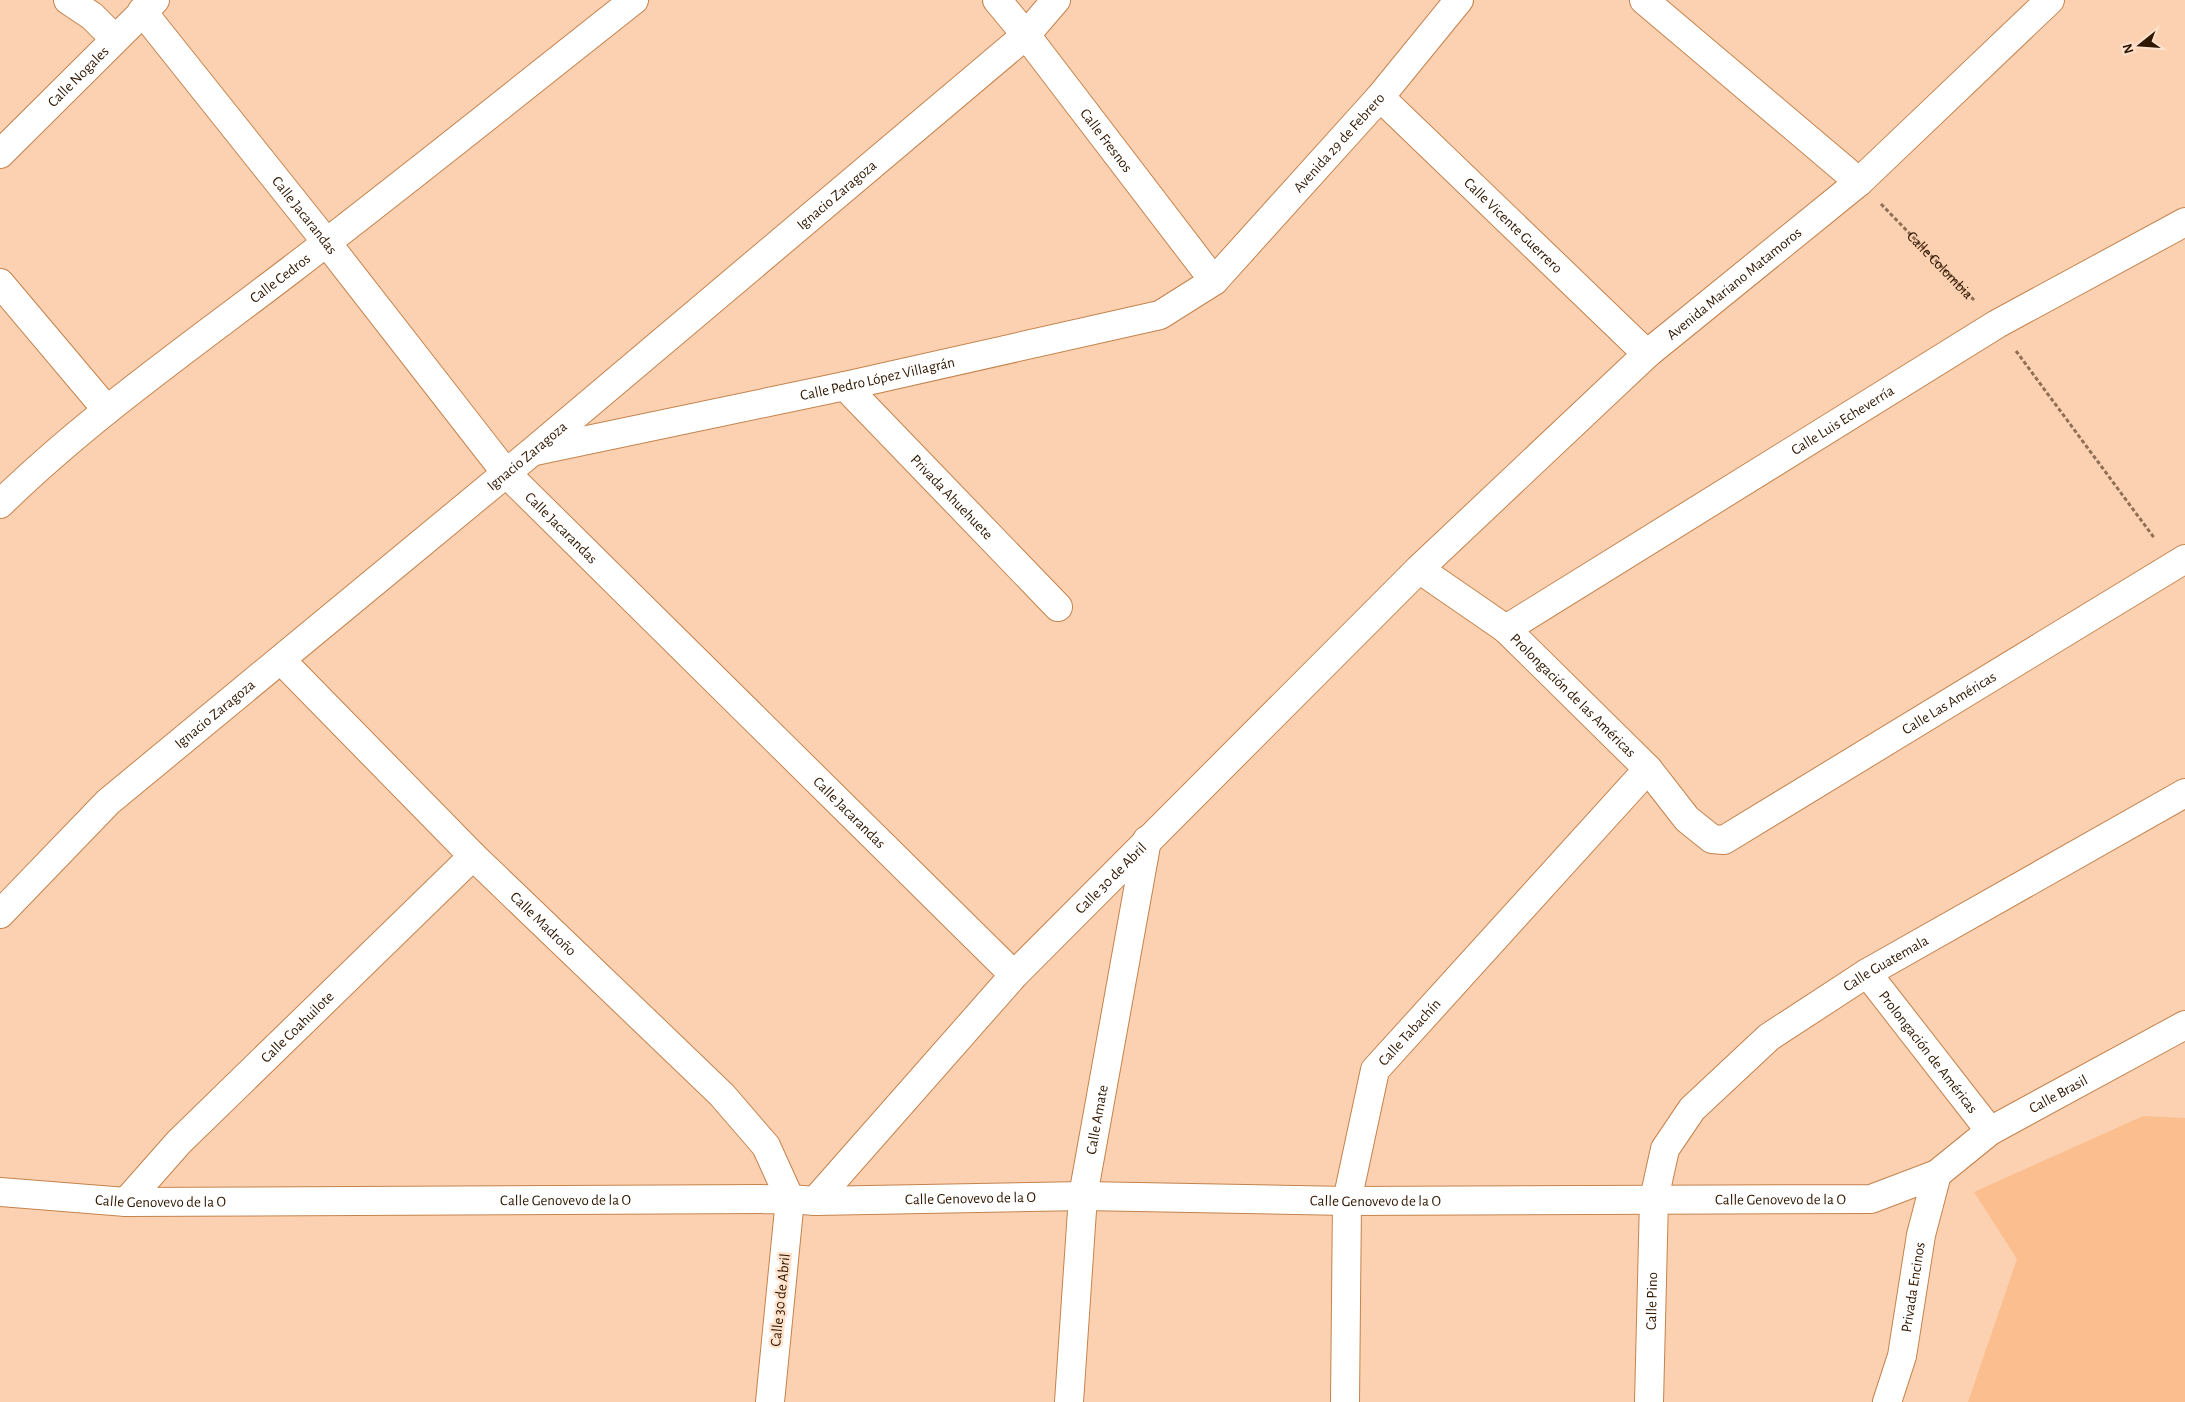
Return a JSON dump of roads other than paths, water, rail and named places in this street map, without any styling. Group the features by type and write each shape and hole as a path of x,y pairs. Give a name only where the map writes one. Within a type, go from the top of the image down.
{"street":[{"path":"68,0 92,16 115,39"},
{"name":"Calle Cedros","path":"0,504 26,478 107,410 327,243 634,0"},
{"name":"Calle Fresnos","path":"997,0 1026,35 1214,281"},
{"name":"Ignacio Zaragoza","path":"5,899 108,802 533,451 1026,35 1056,0"},
{"name":"Avenida 29 de Febrero","path":"1214,281 1380,98 1459,0"},
{"path":"1644,0 1859,182"},
{"name":"Avenida Mariano Matamoros","path":"1419,569 1647,354 1859,182 2050,0"},
{"name":"Calle Nogales","path":"0,154 149,6"},
{"name":"Calle Jacarandas","path":"149,6 327,243 506,473 1014,974"},
{"name":"Calle Vicente Guerrero","path":"1380,98 1647,354"},
{"name":"Calle Luis Echeverría","path":"1506,629 1997,324 2185,222"},
{"name":"Calle Pedro López Villagrán","path":"533,451 845,386 1160,315 1214,281"},
{"path":"0,283 107,410"},
{"name":"Privada Ahuehuete","path":"845,386 1058,607"},
{"name":"Calle Las Américas","path":"1712,839 1724,840 2181,567"},
{"name":"Prolongación de las Américas","path":"1419,569 1506,629 1648,768 1687,819 1712,839"},
{"name":"Calle 30 de Abril","path":"770,1402 802,1200 1014,974 1419,569"},
{"name":"Calle Madroño","path":"281,660 473,856 722,1095 766,1146 802,1200"},
{"name":"Calle Tabachín","path":"1345,1402 1347,1201 1374,1070 1648,768"},
{"name":"Calle Guatemala","path":"1654,1199 1665,1149 1692,1109 1769,1037 1867,973 2185,793"},
{"name":"Calle Amate","path":"1069,1402 1083,1196 1147,840"},
{"name":"Calle Coahuilote","path":"126,1202 179,1142 473,856"},
{"name":"Prolongación de Américas","path":"1867,973 1990,1131"},
{"name":"Calle Brasil","path":"1937,1174 1990,1131 2185,1025"},
{"name":"Calle Genovevo de la O","path":"0,1192 126,1202 802,1200 1083,1196 1347,1201 1871,1199 1937,1174"},
{"name":"Privada Encinos","path":"1887,1402 1902,1356 1921,1235 1937,1174"},
{"name":"Calle Pino","path":"1649,1402 1654,1199"}]}
